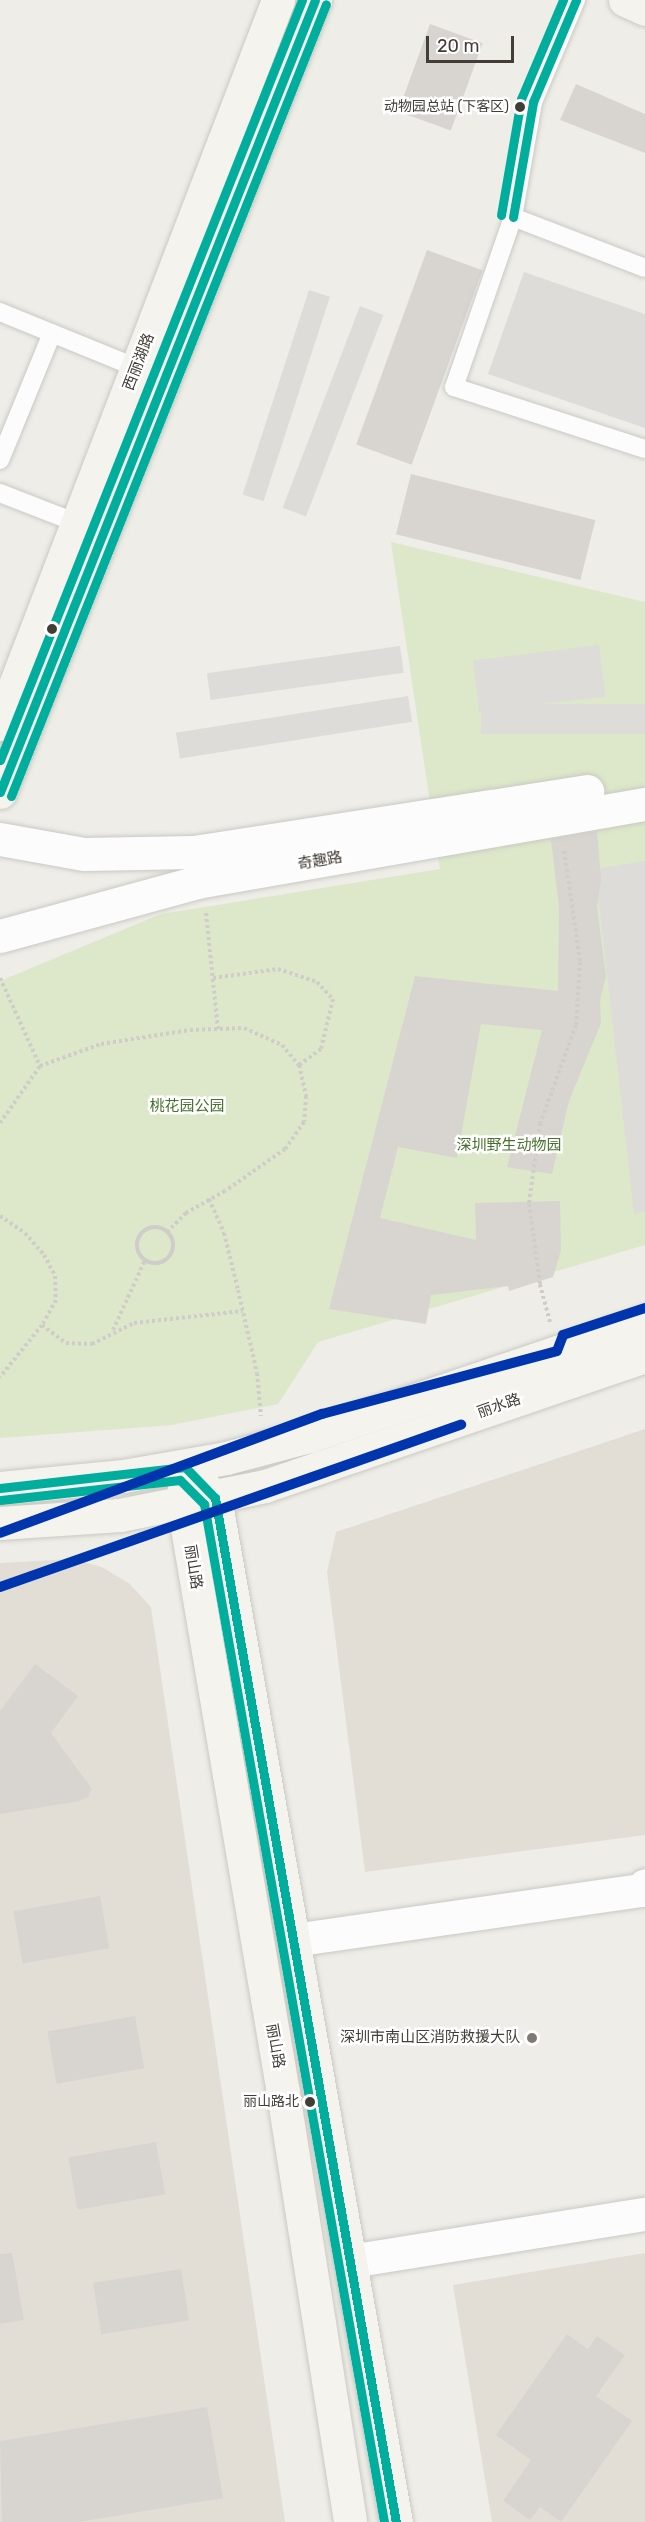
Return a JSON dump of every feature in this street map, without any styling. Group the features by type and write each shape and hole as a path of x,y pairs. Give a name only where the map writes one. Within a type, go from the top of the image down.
{"street":[{"name":"西丽湖路","path":"0,724 278,0"},
{"name":"西丽湖路","path":"0,792 315,0"},
{"path":"625,0 645,9"},
{"name":"奇趣路","path":"0,936 196,867 645,782"},
{"name":"奇趣路","path":"0,839 84,854 196,867 559,818 645,804"},
{"path":"0,1488 185,1467 226,1458 309,1436 645,1322"},
{"name":"丽水路","path":"0,1523 120,1515 215,1498 286,1479 645,1356"},
{"path":"185,1467 215,1498 396,2522"},
{"name":"丽山路","path":"185,1467 183,1504 283,2093 350,2522"},
{"path":"293,1940 641,1890 645,1885"},
{"path":"350,2261 645,2214"}],"lane":[{"path":"576,0 533,102 513,217 454,387 645,449"},
{"path":"513,217 645,268"},
{"path":"0,312 137,368"},
{"path":"0,460 52,333"},
{"path":"0,493 77,523"}],"path":[{"path":"557,1351 540,1284 529,1203 540,1124 576,1025 580,961 559,818"},
{"path":"196,867 204,899 218,1029"},
{"path":"213,978 278,969 317,982 333,999 321,1049 299,1065"},
{"path":"0,978 40,1066"},
{"path":"0,1123 40,1066 101,1044 218,1029 244,1028 282,1045 299,1065 306,1096 304,1122 285,1149 186,1213 168,1231"},
{"path":"209,1199 224,1233 242,1311 261,1416 226,1458"},
{"path":"0,1216 25,1233 55,1276 56,1300 42,1325 0,1377"},
{"path":"155,1226 168,1231 174,1243 172,1256 161,1263 145,1260 139,1255 136,1242 143,1231 155,1226"},
{"path":"113,1331 145,1260"},
{"path":"42,1325 66,1343 92,1344 113,1331 134,1323 242,1311"}],"shaded area":[{"path":"524,272 645,314 645,428 488,374"},
{"path":"309,290 330,297 263,501 243,494"},
{"path":"360,306 383,315 306,517 283,508"},
{"path":"599,645 605,697 479,712 473,660"},
{"path":"400,646 404,673 211,700 207,673"},
{"path":"408,696 412,722 180,758 176,733"},
{"path":"481,704 645,704 645,734 481,734"},
{"path":"645,861 645,1212 634,1214 595,869"},
{"path":"645,1429 645,1835 365,1872 327,1572 336,1532"},
{"path":"71,1559 102,1567 130,1584 151,1607 285,2522 0,2522 0,1563"},
{"path":"645,2253 645,2522 492,2522 453,2285"}],"green space":[{"path":"391,542 645,602 645,1245 318,1342 278,1404 172,1425 0,1438 0,981 161,914 440,869"}],"building":[{"path":"430,24 483,43 451,131 398,111"},
{"path":"576,84 645,114 645,153 560,120"},
{"path":"427,250 482,270 412,465 356,445"},
{"path":"411,474 595,520 580,580 396,534"},
{"path":"597,831 601,880 597,907 606,976 600,1000 601,1023 569,1101 552,1174 507,1167 542,1030 481,1024 457,1158 398,1147 380,1218 476,1240 475,1203 560,1201 561,1250 553,1277 509,1291 508,1286 431,1295 426,1324 329,1309 415,976 558,991 559,908 551,839"},
{"path":"35,1664 78,1696 51,1733 92,1789 88,1797 80,1801 0,1814 0,1711"},
{"path":"100,1896 109,1948 23,1963 13,1911"},
{"path":"135,2016 144,2068 57,2084 47,2031"},
{"path":"156,2142 165,2194 78,2210 68,2157"},
{"path":"12,2253 24,2320 0,2324 0,2254"},
{"path":"181,2269 189,2320 101,2334 93,2283"},
{"path":"567,2334 588,2349 597,2336 625,2355 596,2396 632,2421 561,2522 540,2507 530,2520 503,2501 531,2460 496,2435"},
{"path":"207,2407 223,2498 79,2522 2,2522 0,2441"}],"transit line":[{"path":"0,760 302,0"},
{"path":"0,792 315,0"},
{"path":"501,215 521,99 563,0"},
{"path":"513,217 533,102 576,0"},
{"path":"11,796 326,4"},
{"path":"0,1533 322,1414 557,1351 563,1335 645,1308"},
{"path":"0,1587 461,1425"},
{"path":"0,1488 185,1467 215,1498 396,2522"},
{"path":"1,1500 180,1480 204,1504 384,2522"}],"place":[{"name":"动物园总站 (下客区)","path":"520,107"},
{"name":"深圳市南山区消防救援大队","path":"532,2038"},
{"name":"丽山路北","path":"310,2102"}],"park label":[{"name":"桃花园公园","path":"187,1107"},
{"name":"深圳野生动物园","path":"509,1146"}]}
